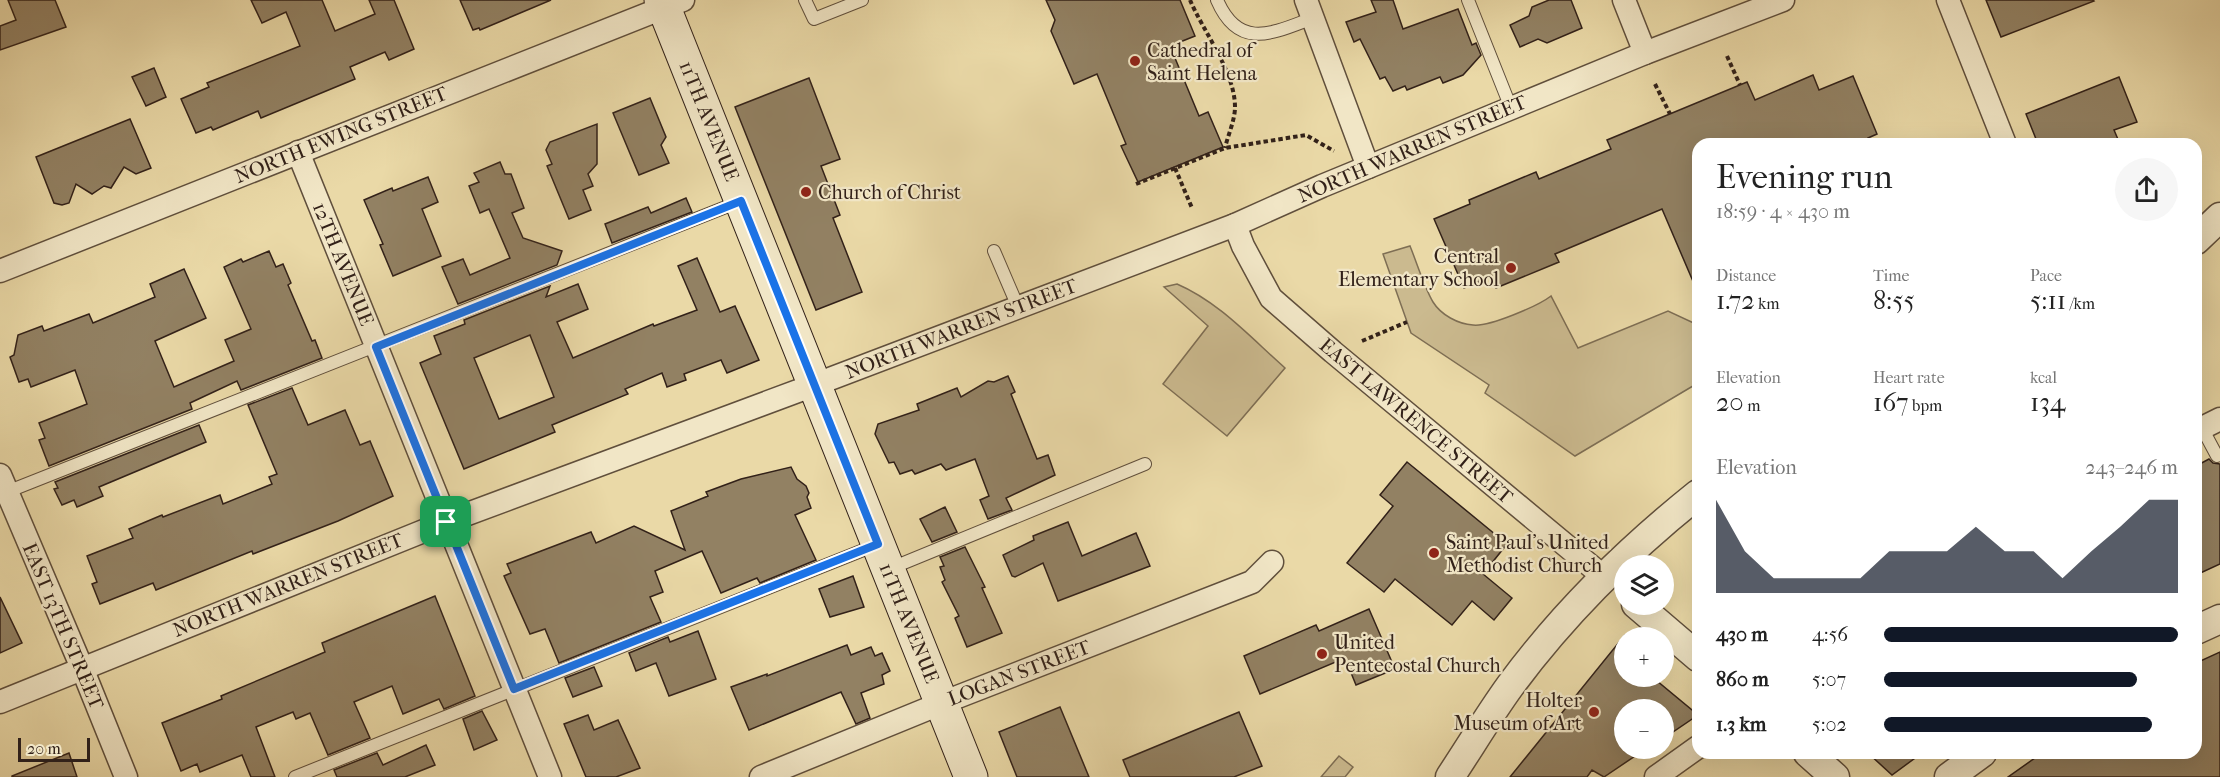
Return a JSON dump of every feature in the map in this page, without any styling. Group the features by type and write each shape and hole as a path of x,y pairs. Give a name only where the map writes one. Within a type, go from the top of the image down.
{"main road":[{"name":"11TH AVENUE","path":"669,2 741,201 971,777"}],"street":[{"path":"1624,0 1646,53"},
{"name":"NORTH WARREN STREET","path":"0,702 446,522 1234,225 1511,108 1784,0"},
{"path":"1948,0 2003,138"},
{"name":"NORTH EWING STREET","path":"0,271 669,2"},
{"path":"1310,9 1368,167"},
{"name":"12TH AVENUE","path":"298,152 550,777"},
{"path":"2202,234 2220,218"},
{"name":"EAST LAWRENCE STREET","path":"1234,225 1271,298 1614,586"},
{"name":"EAST 13TH STREET","path":"2,487 82,668 126,777"},
{"path":"1627,555 1692,499"},
{"name":"LOGAN STREET","path":"761,777 942,703 1252,582 1272,562"},
{"path":"1450,777 1510,685 1576,607 1614,586"},
{"path":"1649,615 1692,652"},
{"path":"2202,628 2220,620"},
{"path":"1656,777 1692,751"},
{"path":"1815,759 1835,777"},
{"path":"1949,777 1974,759"}],"lane":[{"path":"806,0 814,19 862,0"},
{"path":"1217,0 1231,23 1244,31 1258,35 1310,9"},
{"path":"1468,0 1511,108"},
{"path":"2,487 376,347 741,201"},
{"path":"994,251 1018,307"},
{"path":"2206,426 2217,456"},
{"path":"295,777 514,689 1145,464"}],"path":[{"path":"1190,0 1213,43 1234,93 1235,110 1225,148"},
{"path":"1728,56 1740,85"},
{"path":"1655,84 1670,114"},
{"path":"1136,184 1225,148 1306,135 1334,151"},
{"path":"1175,168 1192,208"},
{"path":"1362,341 1407,322"}],"shaded area":[{"path":"1410,246 1436,307 1445,315 1462,323 1480,325 1490,323 1525,310 1551,296 1578,348 1668,311 1692,322 1692,387 1575,456 1485,393 1489,385 1411,333 1383,254"},
{"path":"1177,284 1207,300 1285,368 1227,436 1163,384 1208,326 1164,287"},
{"path":"1339,756 1353,767 1345,777 1321,777"}],"building":[{"path":"8,0 55,0 66,27 0,50 0,26 16,20"},
{"path":"251,0 322,0 335,31 375,14 369,0 394,0 414,49 389,60 385,52 350,67 355,79 261,118 258,111 213,130 211,127 196,133 181,99 209,87 207,83 300,46 286,12 262,23"},
{"path":"460,0 551,0 480,30 479,28 473,30"},
{"path":"1046,0 1180,0 1195,36 1170,46 1199,116 1208,112 1223,147 1138,182 1121,146 1126,144 1097,74 1074,84 1051,31 1055,20"},
{"path":"1371,0 1393,0 1403,29 1458,9 1472,45 1476,43 1481,55 1463,75 1443,83 1440,77 1407,90 1405,86 1393,91 1385,77 1380,79 1360,39 1354,42 1346,22 1376,12"},
{"path":"1549,0 1571,0 1582,28 1547,43 1538,39 1520,47 1510,25 1529,16 1532,7"},
{"path":"1986,0 2093,0 2094,1 2001,37"},
{"path":"154,68 166,97 146,106 132,77"},
{"path":"1813,75 1819,90 1853,76 1877,134 1868,138 1692,138 1692,279 1662,209 1555,254 1559,262 1496,288 1491,277 1464,288 1434,219 1470,204 1469,200 1536,172 1539,179 1611,149 1607,140 1747,82 1755,100"},
{"path":"2119,77 2137,122 2114,130 2117,138 2036,138 2026,114"},
{"path":"809,78 840,159 821,166 840,215 833,218 862,292 816,310 735,107"},
{"path":"650,98 666,137 661,145 669,163 639,175 613,113"},
{"path":"130,119 151,168 136,174 124,167 111,188 104,186 92,194 76,184 69,203 62,205 54,203 36,157"},
{"path":"597,124 597,164 588,174 593,186 583,190 591,210 569,219 547,166 552,164 546,150 550,142"},
{"path":"500,162 505,174 511,174 524,208 512,213 523,238 562,251 557,265 458,304 442,267 463,259 470,275 510,258 489,209 480,213 469,186 479,182 474,173"},
{"path":"428,177 438,202 422,209 441,256 393,276 380,245 383,244 364,200 392,188 393,191"},
{"path":"686,198 692,212 612,243 605,224 648,207 651,213"},
{"path":"269,251 276,267 283,264 291,283 288,285 312,341 315,340 322,358 241,390 237,381 190,403 192,409 49,466 39,440 45,438 39,423 87,404 75,370 31,387 28,379 19,382 10,357 14,355 18,335 42,326 44,331 89,314 93,323 155,297 150,284 184,269 206,318 155,341 174,387 234,361 225,340 251,329 224,267 241,259 243,262"},
{"path":"697,258 720,312 735,306 759,360 727,373 721,360 684,374 686,380 667,387 662,373 625,389 628,394 552,425 555,432 464,469 420,363 441,354 434,336 465,324 464,320 550,286 546,297 578,284 588,309 557,322 573,358 653,324 654,326 697,310 678,266","holes":["530,335 554,397 499,419 474,358"]},
{"path":"1008,376 1015,392 1011,394 1037,459 1048,455 1055,475 1006,498 1012,510 988,519 980,500 989,496 975,459 946,470 941,464 915,474 912,470 900,474 894,462 889,463 875,434 878,424 919,410 917,404 957,388 961,397 988,381 994,382"},
{"path":"292,388 308,425 345,410 360,445 370,441 393,496 338,521 253,554 252,551 156,590 153,583 100,604 92,584 97,582 87,556 133,538 129,529 162,515 163,517 220,495 223,504 272,484 269,477 277,474 248,405"},
{"path":"199,425 206,442 99,487 103,496 77,507 74,500 62,505 54,489 58,488 55,482"},
{"path":"2209,459 2213,463 2220,464 2220,564 2202,572 2202,463"},
{"path":"1407,462 1507,544 1483,574 1512,598 1494,620 1472,601 1452,625 1395,579 1384,592 1347,563 1393,506 1380,495"},
{"path":"791,467 797,479 806,486 809,493 807,497 811,508 795,515 816,560 760,583 757,578 721,593 702,551 655,571 663,592 650,597 661,622 559,663 545,629 530,634 504,576 511,573 507,564 591,532 596,543 634,526 685,550 671,511 708,496 706,492 741,479"},
{"path":"945,507 957,532 932,542 920,519"},
{"path":"1068,522 1082,556 1136,533 1150,566 1058,601 1043,563 1015,577 1012,576 1003,555 1034,540 1033,536"},
{"path":"965,547 985,587 982,588 1002,633 967,647 955,618 959,616 942,582 945,580 940,567 944,566 940,557"},
{"path":"853,576 864,607 830,617 819,589"},
{"path":"435,596 475,696 444,709 439,699 403,714 392,686 354,702 370,738 328,755 310,713 296,719 293,712 256,727 275,777 251,777 242,755 200,772 197,764 181,771 162,723 222,699 221,696 325,652 322,643"},
{"path":"0,597 22,643 0,653"},
{"path":"1369,609 1395,669 1356,685 1345,658 1260,694 1244,656 1316,625 1319,631"},
{"path":"698,631 716,679 669,696 656,663 636,671 629,653 668,637 670,642"},
{"path":"847,645 851,655 871,647 875,656 882,653 890,671 882,675 884,684 861,693 870,718 856,724 841,692 749,730 731,687 767,674 767,676"},
{"name":"Holter Museum of Art","path":"1614,648 1614,687 1664,687 1692,710 1692,719 1674,731 1674,699 1614,699 1614,759 1631,759 1604,777 1592,770 1587,777 1510,777"},
{"path":"2220,652 2220,777 2008,777 2034,759 2202,759 2202,660"},
{"path":"594,667 602,686 573,697 565,678"},
{"path":"1060,707 1089,777 1017,777 999,732"},
{"path":"482,711 497,740 474,750 463,719"},
{"path":"1239,712 1262,766 1234,777 1130,777 1123,760"},
{"path":"588,715 594,730 618,720 640,768 616,777 586,777 564,724"},
{"path":"426,745 435,765 405,777 337,777 334,770 377,753 383,765"},
{"path":"69,753 77,777 12,777 12,776"},
{"path":"1875,759 1914,759 1892,775"}],"place":[{"name":"Cathedral of Saint Helena","path":"1135,61"},
{"name":"Church of Christ","path":"806,192"},
{"name":"Central Elementary School","path":"1511,268"},
{"name":"Saint Paul's United Methodist Church","path":"1434,553"},
{"name":"United Pentecostal Church","path":"1322,654"},
{"name":"Holter Museum of Art","path":"1594,712"}],"route":[{"path":"741,201 878,544 514,689 446,522 376,347 741,201"}]}
